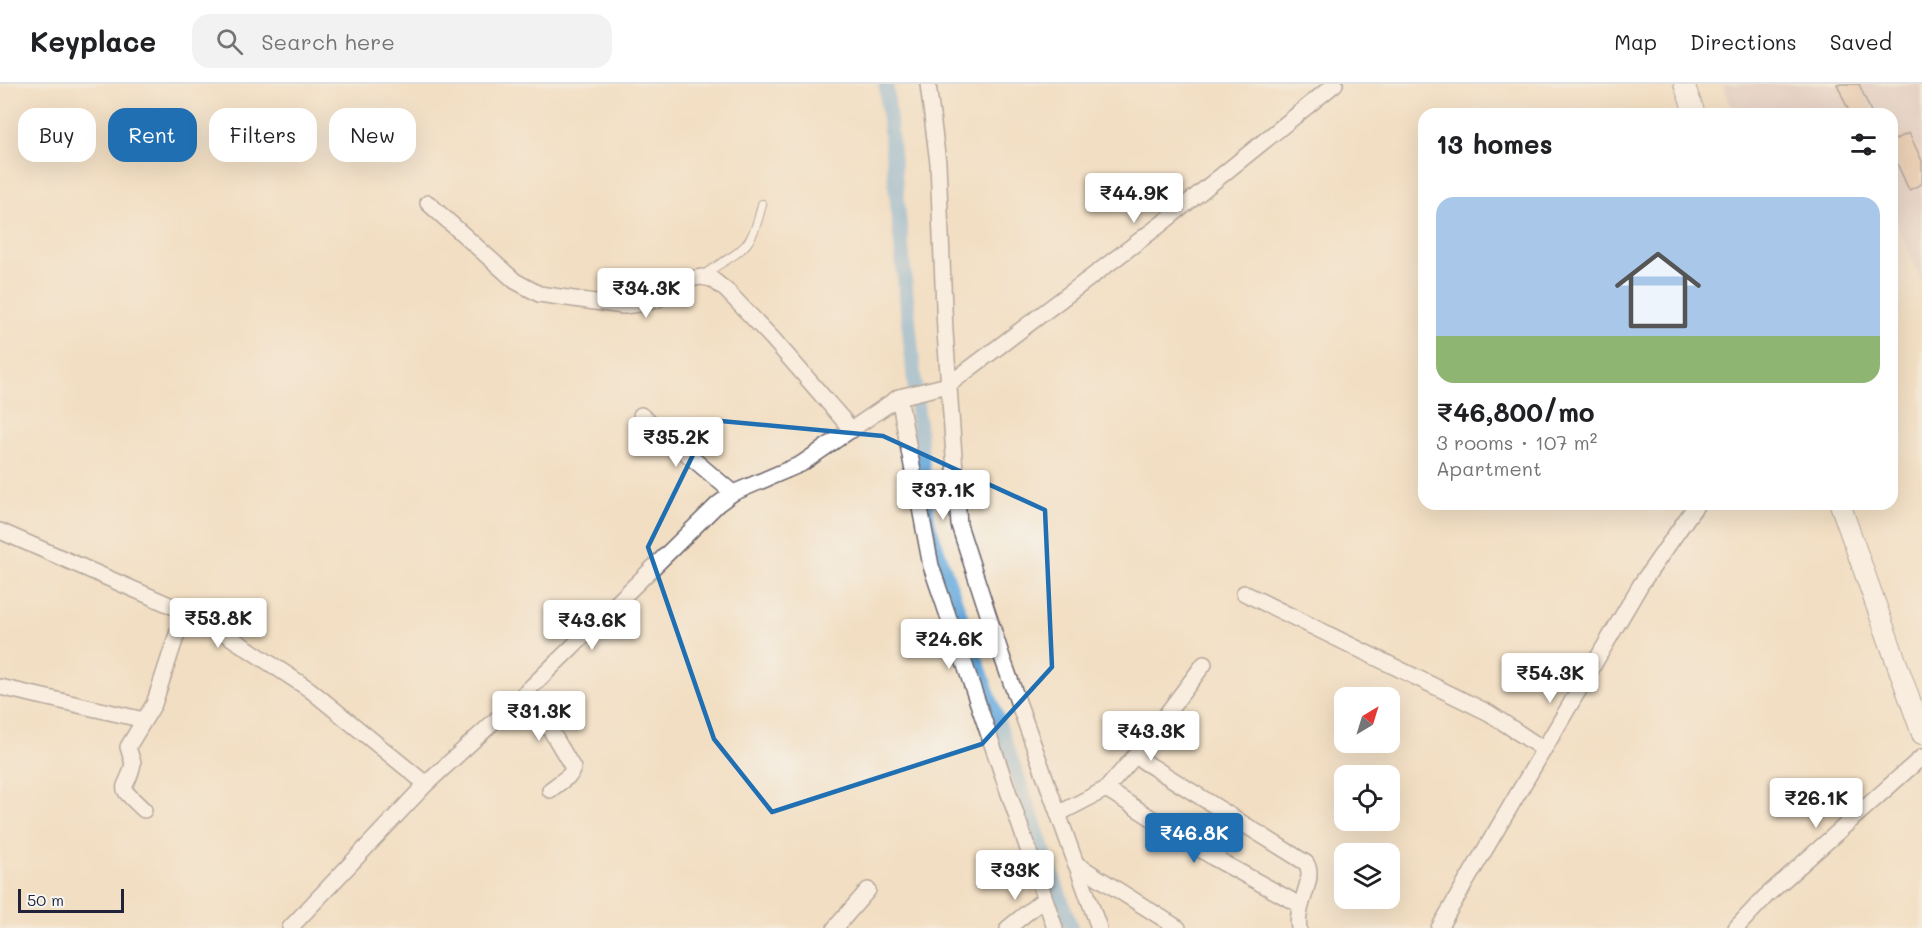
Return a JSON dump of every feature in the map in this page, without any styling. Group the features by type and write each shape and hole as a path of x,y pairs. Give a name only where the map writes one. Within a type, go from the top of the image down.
{"street":[{"path":"928,84 938,163 943,386 959,525 1002,657 1099,928"},
{"path":"290,928 426,784 524,694 669,549 718,504 733,493 801,464 904,395 943,386 1160,225 1335,84"},
{"path":"1684,84 1693,108"},
{"path":"428,203 515,281 539,294 623,306 656,300 691,279 701,277 712,279 728,291 852,430"},
{"path":"904,395 931,566 1054,928"},
{"path":"641,415 733,493"},
{"path":"1439,928 1641,584 1693,510"},
{"path":"1842,510 1922,734"},
{"path":"0,531 189,612 309,688 426,784"},
{"path":"1244,593 1489,713 1543,749"},
{"path":"144,810 125,792 123,785 133,762 128,747 154,704 174,641 189,612"},
{"path":"1058,814 1106,789 1135,756 1204,664"},
{"path":"0,687 144,720"},
{"path":"524,694 544,719 573,768 570,775 550,790"},
{"path":"1135,756 1306,863 1310,871 1300,905 1299,928"},
{"path":"1736,928 1766,896 1922,757"},
{"path":"1106,789 1214,858 1275,894 1300,905"},
{"path":"1214,858 1237,821"},
{"path":"1075,863 1178,928"},
{"path":"835,928 868,890"},
{"path":"1008,928 1044,899"}],"lane":[{"path":"701,277 745,249 756,228 762,204"}],"highlighted area":[{"path":"710,420 883,436 1045,510 1052,667 982,744 772,812 714,739 648,547"}],"shaded area":[{"path":"1723,84 1922,84 1922,282 1898,225 1898,108 1732,108"}],"building":[{"path":"1837,84 1859,84 1869,108 1847,108"},
{"path":"1909,133 1922,161 1922,184 1909,190 1898,165 1898,138"}],"waterway":[{"path":"886,84 928,524 1071,928"}]}
